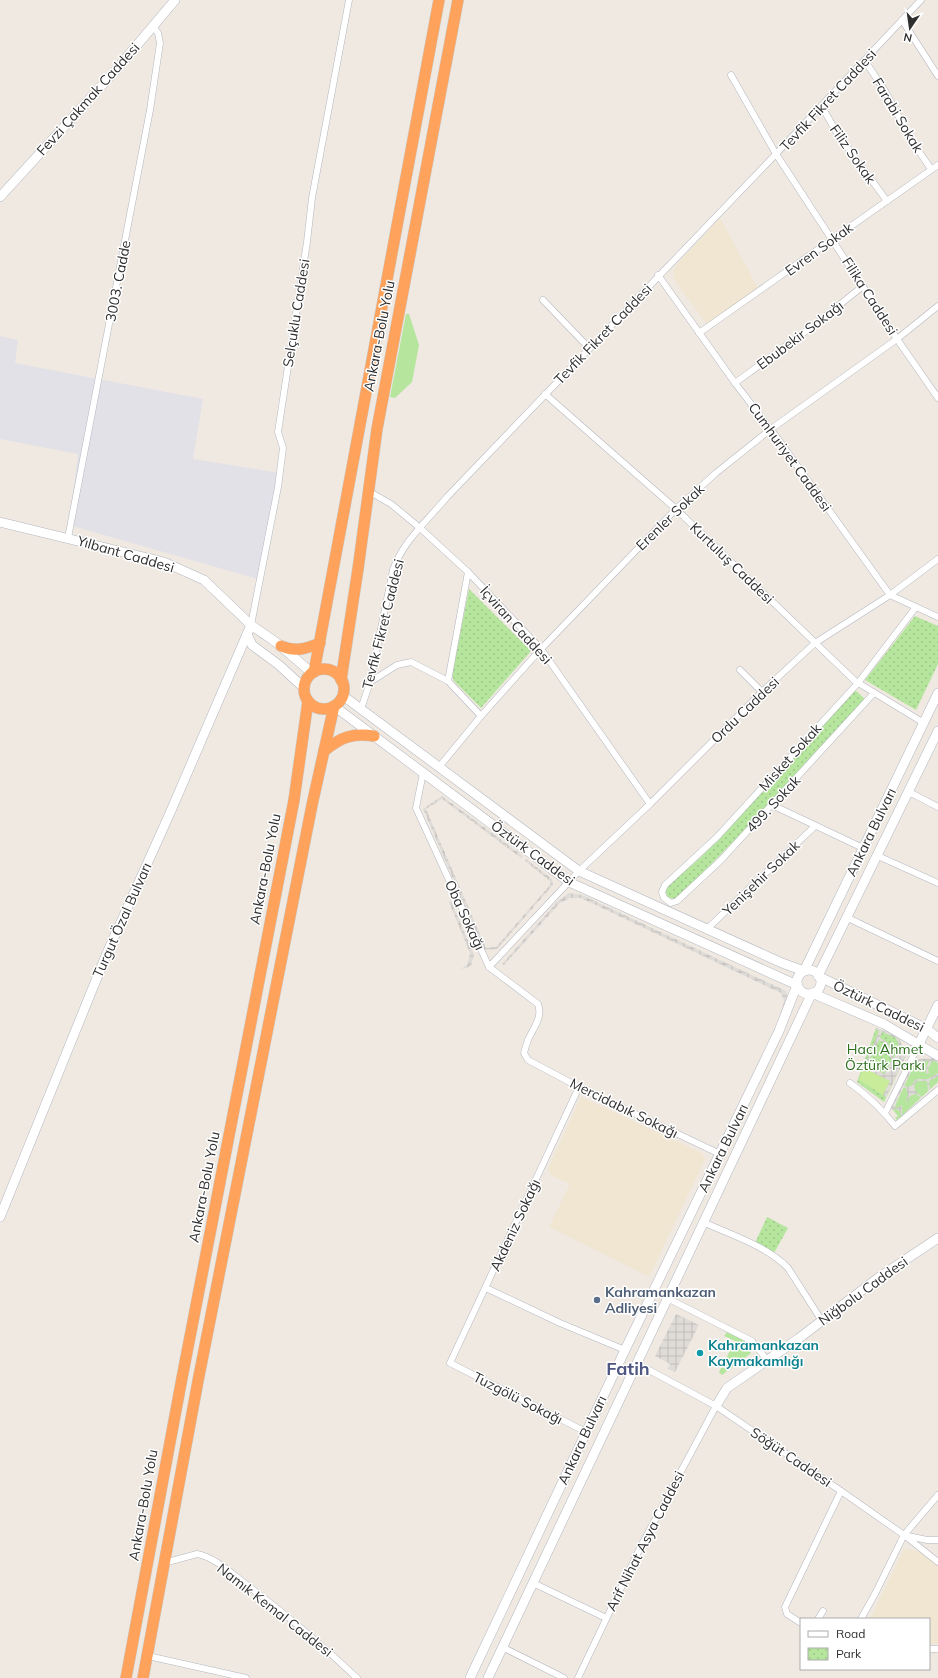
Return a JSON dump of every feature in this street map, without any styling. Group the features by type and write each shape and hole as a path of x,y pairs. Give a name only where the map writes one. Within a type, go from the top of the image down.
{"highway":[{"name":"Ankara-Bolu Yolu","path":"313,673 320,643 440,0"},
{"name":"Ankara-Bolu Yolu","path":"341,680 377,429 458,0"},
{"path":"281,646 299,650 320,643"},
{"path":"143,1678 198,1381 324,751 334,706 342,695 343,687 338,676 329,670 313,673 306,680 304,688 308,701 320,709 334,706"},
{"name":"Ankara-Bolu Yolu","path":"126,1678 182,1378 294,800 308,701"},
{"path":"324,751 334,742 347,736 360,734 374,736"}],"street":[{"name":"Fevzi Çakmak Caddesi","path":"0,197 116,70 175,0"},
{"name":"Selçuklu Caddesi","path":"249,630 278,487 283,448 278,432 307,242 312,198 349,0"},
{"name":"Tevfik Fikret Caddesi","path":"361,709 370,682 393,570 405,545 447,497 658,275 822,107 921,0"},
{"path":"902,20 938,76"},
{"name":"3003. Cadde","path":"68,538 150,110 160,43 158,33 153,26"},
{"name":"Farabi Sokak","path":"865,61 885,92 911,140 931,169"},
{"name":"Filika Caddesi","path":"731,75 776,154 897,339 937,395"},
{"name":"Filiz Sokak","path":"822,107 837,133 887,201"},
{"name":"Evren Sokak","path":"699,333 938,164"},
{"name":"Cumhuriyet Caddesi","path":"658,275 890,595 938,617"},
{"name":"Ebubekir Sokağı","path":"735,383 813,326 863,286"},
{"path":"543,300 589,348"},
{"name":"Erenler Sokak","path":"439,767 481,716 541,649 676,509 716,473 771,429 897,339 938,306"},
{"name":"Kurtuluş Caddesi","path":"545,394 676,509 858,683 924,723"},
{"name":"İçviran Caddesi","path":"368,491 391,504 420,528 468,572 541,649 650,804"},
{"name":"Yılbant Caddesi","path":"0,522 164,562 204,580 249,630 281,646 313,673"},
{"name":"Ordu Caddesi","path":"489,967 579,871 650,804 762,692 815,643 890,595 938,559"},
{"path":"448,681 468,572"},
{"name":"Misket Sokak","path":"665,900 662,892 665,885 717,837 858,683 916,607"},
{"name":"Yılbant Caddesi","path":"249,630 252,645 279,665 304,688"},
{"name":"Turgut Özal Bulvarı","path":"0,1217 107,953 249,630"},
{"path":"370,682 397,665 411,662 448,681 481,716"},
{"path":"740,670 762,692"},
{"name":"499. Sokak","path":"665,900 675,902 685,895 721,860 874,693"},
{"name":"Ankara Bulvarı","path":"470,1678 624,1350 779,1031 797,985 799,975 804,971 938,693"},
{"name":"Öztürk Caddesi","path":"342,695 579,871 782,963 804,971"},
{"name":"Öztürk Caddesi","path":"334,706 569,882 797,985"},
{"name":"Ankara Bulvarı","path":"488,1678 636,1362 812,993 819,988 820,982 818,976 848,918 938,731"},
{"name":"Oba Sokağı","path":"423,773 416,808 489,967 538,1004 540,1016 527,1041 524,1053 528,1060"},
{"path":"909,792 938,807"},
{"path":"772,805 863,848"},
{"name":"Yenişehir Sokak","path":"707,929 815,826"},
{"path":"878,856 938,883"},
{"path":"848,918 938,961"},
{"path":"804,971 811,971 818,976"},
{"name":"Öztürk Caddesi","path":"818,976 927,1029 938,1038"},
{"path":"797,985 803,992 812,993"},
{"name":"Öztürk Caddesi","path":"812,993 884,1024 938,1056"},
{"path":"885,1113 938,1005"},
{"name":"Mercidabık Sokağı","path":"528,1060 579,1087 720,1154"},
{"path":"850,1083 870,1098 895,1126 938,1090"},
{"name":"Akdeniz Sokağı","path":"450,1364 579,1087"},
{"path":"704,1222 770,1253 780,1261 788,1268 822,1320"},
{"name":"Niğbolu Caddesi","path":"716,1406 727,1388 878,1278 938,1238"},
{"path":"486,1288 560,1323 624,1350"},
{"path":"667,1298 752,1341 767,1360"},
{"name":"Söğüt Caddesi","path":"636,1362 716,1406 904,1535 938,1562"},
{"name":"Tuzgölü Sokağı","path":"450,1364 586,1432"},
{"name":"Arif Nihat Asya Caddesi","path":"578,1678 606,1618 662,1507 716,1406"},
{"path":"800,1622 786,1614 785,1607 787,1600 841,1491"},
{"path":"862,1618 904,1535 938,1495"},
{"path":"904,1535 918,1539 938,1540"},
{"name":"Namık Kemal Caddesi","path":"164,1563 201,1554 223,1567 290,1618 358,1678"},
{"path":"533,1583 606,1618"},
{"path":"819,1618 824,1611"},
{"path":"502,1647 564,1678"},
{"path":"148,1656 246,1678"}],"shaded area":[{"path":"720,218 758,288 707,324 675,281 673,271 677,264"},
{"path":"0,336 18,340 15,363 203,399 193,459 281,473 258,579 69,525 78,454 0,439"},
{"path":"442,796 523,856 521,858 442,799 426,809 486,948 496,947 550,885 550,881 525,861 526,859 552,879 553,885 497,949 484,950 423,809"},
{"path":"569,893 582,895 786,991 788,999 784,1017 780,1016 784,1001 781,993 581,898 570,898 560,903 504,965 502,964 557,902"},
{"path":"451,901 474,955 471,966 461,969 468,964 470,953 449,902"},
{"name":"Hacı Ahmet Öztürk Parkı","path":"876,1028 898,1036 906,1056 886,1097 883,1095 890,1081 864,1068 879,1031 876,1030","holes":["882,1032 896,1038 902,1053 897,1054 893,1058 888,1043 880,1038","879,1040 887,1044 886,1052 892,1060 884,1074 867,1064"]},
{"path":"936,1058 938,1063 932,1061 928,1069 929,1073 926,1074 926,1068 929,1061 921,1061 923,1070 921,1070 918,1061 916,1061 904,1085 907,1087 912,1085 916,1079 928,1079 938,1073 938,1076 929,1081 930,1090 928,1091 927,1081 917,1081 914,1086 916,1092 922,1097 921,1098 916,1094 910,1096 906,1102 908,1095 906,1088 903,1087 894,1106 898,1108 902,1106 901,1116 900,1111 894,1108 893,1110 891,1108 914,1059"},
{"path":"581,1097 702,1153 705,1159 649,1277 549,1227 570,1184 551,1175 548,1169"},
{"path":"676,1314 699,1325 675,1372 668,1369 670,1364 655,1356"},
{"path":"906,1549 922,1552 938,1566 938,1644 930,1644 930,1618 870,1618 903,1551"}],"green space":[{"path":"406,314 409,314 419,345 412,382 395,398 390,397"},
{"path":"469,589 531,651 481,708 454,681 452,675"},
{"path":"915,616 938,626 938,664 916,710 865,680"},
{"path":"855,690 865,699 775,799 677,899 668,898 665,891 668,886 701,857"},
{"name":"Hacı Ahmet Öztürk Parkı","path":"876,1028 898,1036 906,1056 884,1102 857,1082"},
{"path":"916,1061 935,1061 938,1063 938,1082 897,1120 895,1118 898,1116 893,1110"},
{"path":"864,1068 890,1081 883,1095 859,1080"},
{"path":"767,1217 788,1228 774,1253 755,1243"},
{"path":"727,1332 749,1343 751,1353 722,1375 719,1372 735,1341 724,1336"}],"place":[{"name":"Kahramankazan Adliyesi","path":"597,1300"},
{"name":"Kahramankazan Kaymakamlığı","path":"700,1353"}],"district":[{"name":"Fatih","path":"628,1369"}]}
